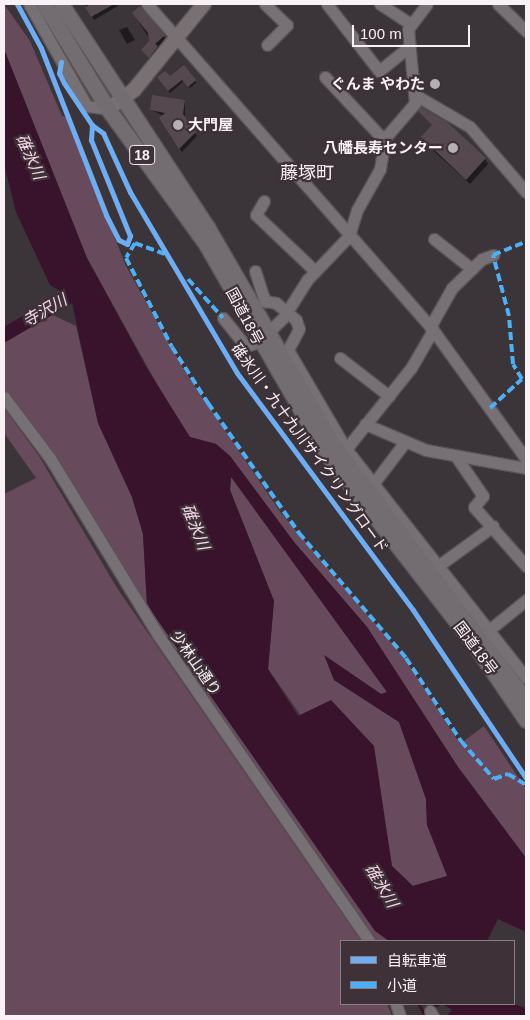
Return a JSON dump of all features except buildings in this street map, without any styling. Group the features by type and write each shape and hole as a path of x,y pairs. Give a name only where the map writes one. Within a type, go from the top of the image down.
{"highway":[{"name":"国道18号","path":"44,4 108,109 206,244 264,337 356,476 506,669 526,700"},
{"name":"国道18号","path":"61,4 122,101 207,227 264,337 348,484 477,648 526,720"},
{"name":"18","path":"506,669 526,692"}],"main road":[{"path":"108,109 122,101 204,4"}],"street":[{"path":"29,4 87,106 108,109"},
{"path":"147,4 432,328 526,459"},
{"path":"265,4 287,25 266,45"},
{"path":"327,4 379,71 409,47"},
{"path":"380,4 411,24"},
{"path":"223,318 246,346 264,337 289,312 315,271 350,236 357,210 380,169 384,140 417,96 409,47 411,24 427,4"},
{"path":"498,4 526,31"},
{"path":"326,77 384,140"},
{"path":"417,96 470,127 526,192"},
{"path":"264,201 256,215 315,271"},
{"path":"434,239 472,270"},
{"path":"346,449 390,396 432,328 452,288 493,255"},
{"path":"255,271 265,301 289,312 298,329 288,350 346,449 526,678"},
{"path":"340,358 390,396"},
{"name":"少林山通り","path":"4,397 50,458 152,627 368,940"},
{"path":"365,424 405,442 457,458 526,468"},
{"path":"373,484 405,442"},
{"path":"457,458 483,496 474,507 522,553 526,566"},
{"path":"438,566 493,526"},
{"path":"489,630 526,600"}],"shaded area":[{"path":"4,4 30,41 62,116 67,117 126,266 184,370 281,513 405,659 460,744 484,726 526,789 526,858 458,767 367,627 294,542 230,456 216,444 190,437 178,422 87,258 4,49"},
{"path":"53,315 76,326 98,423 132,497 143,534 147,605 375,930 388,940 375,940 145,607 54,455 4,389 4,339"},
{"path":"4,408 39,456 117,588 360,940 340,940 340,1005 387,1005 392,1016 4,1016 4,494 36,478 4,433"},
{"path":"231,476 387,692 381,694 325,656 334,680 399,722 426,799 427,825 448,876 412,886 392,866 387,838 268,669 274,601 230,490"}],"water":[{"name":"碓氷川","path":"4,49 87,258 145,365 190,437 216,444 230,456 294,542 367,627 458,767 526,858 526,932 498,919 488,940 388,940 375,931 147,605 143,534 132,497 98,423 71,298 50,285 16,212 4,164","holes":["231,477 387,692 381,694 324,655 334,680 399,722 426,799 427,825 447,876 413,886 392,866 374,746 331,700 298,716 268,669 274,601 230,490"]},
{"path":"432,1005 440,1005 434,1009"},
{"path":"444,1005 515,1005 526,1008 526,1016 447,1016 452,1010"}],"waterway":[{"name":"寺沢川","path":"4,335 86,287"},
{"path":"420,1005 425,1016"}],"marked path":[{"path":"490,408 522,379 513,364 509,316 493,255 526,242"},
{"path":"165,254 135,243 126,258 172,347 208,403 299,533 406,658 461,741 494,779 508,774 526,785"},
{"path":"188,279 223,318"}],"cycle path":[{"path":"17,4 41,48 106,215 119,240 127,244 130,236 91,140 92,125"},
{"name":"碓氷川・九十九川サイクリングロード","path":"61,62 59,73 64,83 92,125 103,133 130,192 237,373 413,610 526,778"}],"place":[{"name":"ぐんま やわた","path":"435,84"},
{"name":"大門屋","path":"178,125"},
{"name":"八幡長寿センター","path":"453,148"}],"district":[{"name":"藤塚町","path":"307,173"}]}
